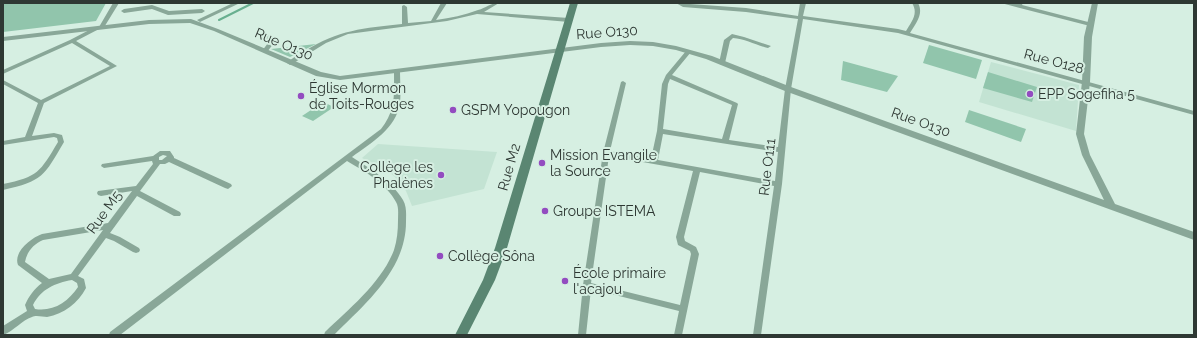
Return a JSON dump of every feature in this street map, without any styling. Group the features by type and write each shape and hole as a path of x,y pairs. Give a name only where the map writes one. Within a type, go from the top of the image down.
{"main road":[{"name":"Rue M2","path":"461,335 489,280 501,248 574,3"}],"street":[{"path":"3,72 99,28 116,3"},
{"path":"199,22 237,3"},
{"path":"433,21 444,3"},
{"path":"479,13 496,3"},
{"name":"Rue O128","path":"679,3 752,10 908,34 1194,113"},
{"path":"752,10 754,3"},
{"name":"Rue O111","path":"756,335 778,184 788,89 803,3"},
{"path":"908,34 918,15 918,8 915,3"},
{"path":"1004,3 1019,5 1090,24"},
{"path":"1095,3 1090,24 1086,82 1080,134 1082,145 1111,206"},
{"path":"404,7 405,25"},
{"path":"124,11 149,8 168,13 203,9 199,22"},
{"path":"290,62 326,41 346,34 479,13 569,20"},
{"name":"Rue O130","path":"3,39 176,20 199,22 319,74 340,78 397,72 559,50 637,43 660,45 722,63 788,89 1194,236"},
{"path":"265,51 271,43 266,36"},
{"path":"722,63 727,40 732,36 750,39 756,43 768,46"},
{"path":"28,138 41,102 114,66 72,41"},
{"path":"654,162 660,131 664,88 668,76 688,52"},
{"path":"113,335 383,130 392,120 397,108 397,72"},
{"path":"668,76 735,104 725,141"},
{"path":"3,82 41,102"},
{"path":"582,335 587,285 606,153 623,83"},
{"path":"660,131 782,150"},
{"path":"3,143 54,135 60,137 61,142 42,173 25,183 3,187"},
{"path":"606,153 778,184"},
{"path":"328,335 378,283 398,254 404,226 401,202 386,183 348,158"},
{"path":"104,166 169,159 228,186"},
{"name":"Rue M5","path":"73,277 156,161"},
{"path":"678,335 695,254 693,249 680,243 680,237 697,170"},
{"path":"101,193 136,190 177,214"},
{"path":"48,283 20,263 20,259 32,242 42,238 110,226"},
{"path":"104,234 117,239 136,250"},
{"path":"3,331 32,312 41,314 59,310 75,299 82,288 81,281 73,277 59,278 48,283 33,295 29,305 32,312"},
{"path":"587,285 683,310"}],"shaded area":[{"path":"3,3 106,3 96,21 3,32"},
{"path":"316,44 290,57 271,49"},
{"path":"929,45 982,60 976,79 923,63"},
{"path":"843,61 898,76 887,92 841,80"},
{"name":"EPP Sogefiha 5","path":"991,62 1079,85 1076,131 979,102"},
{"path":"988,72 1037,87 1032,102 983,88"},
{"path":"323,102 334,107 313,121 302,116"},
{"path":"969,110 1026,129 1021,142 965,122"},
{"name":"Collège les Phalènes","path":"378,144 497,152 484,189 412,206 406,191 397,179 388,171 362,158"}],"waterway":[{"path":"219,20 253,3"}],"place":[{"name":"EPP Sogefiha 5","path":"1030,94"},
{"name":"Église Mormon de Toits-Rouges","path":"301,96"},
{"name":"GSPM Yopougon","path":"453,110"},
{"name":"Mission Evangile la Source","path":"542,163"},
{"name":"Collège les Phalènes","path":"441,175"},
{"name":"Groupe ISTEMA","path":"545,211"},
{"name":"Collège Sôna","path":"440,256"},
{"name":"École primaire l'acajou","path":"565,281"}]}
